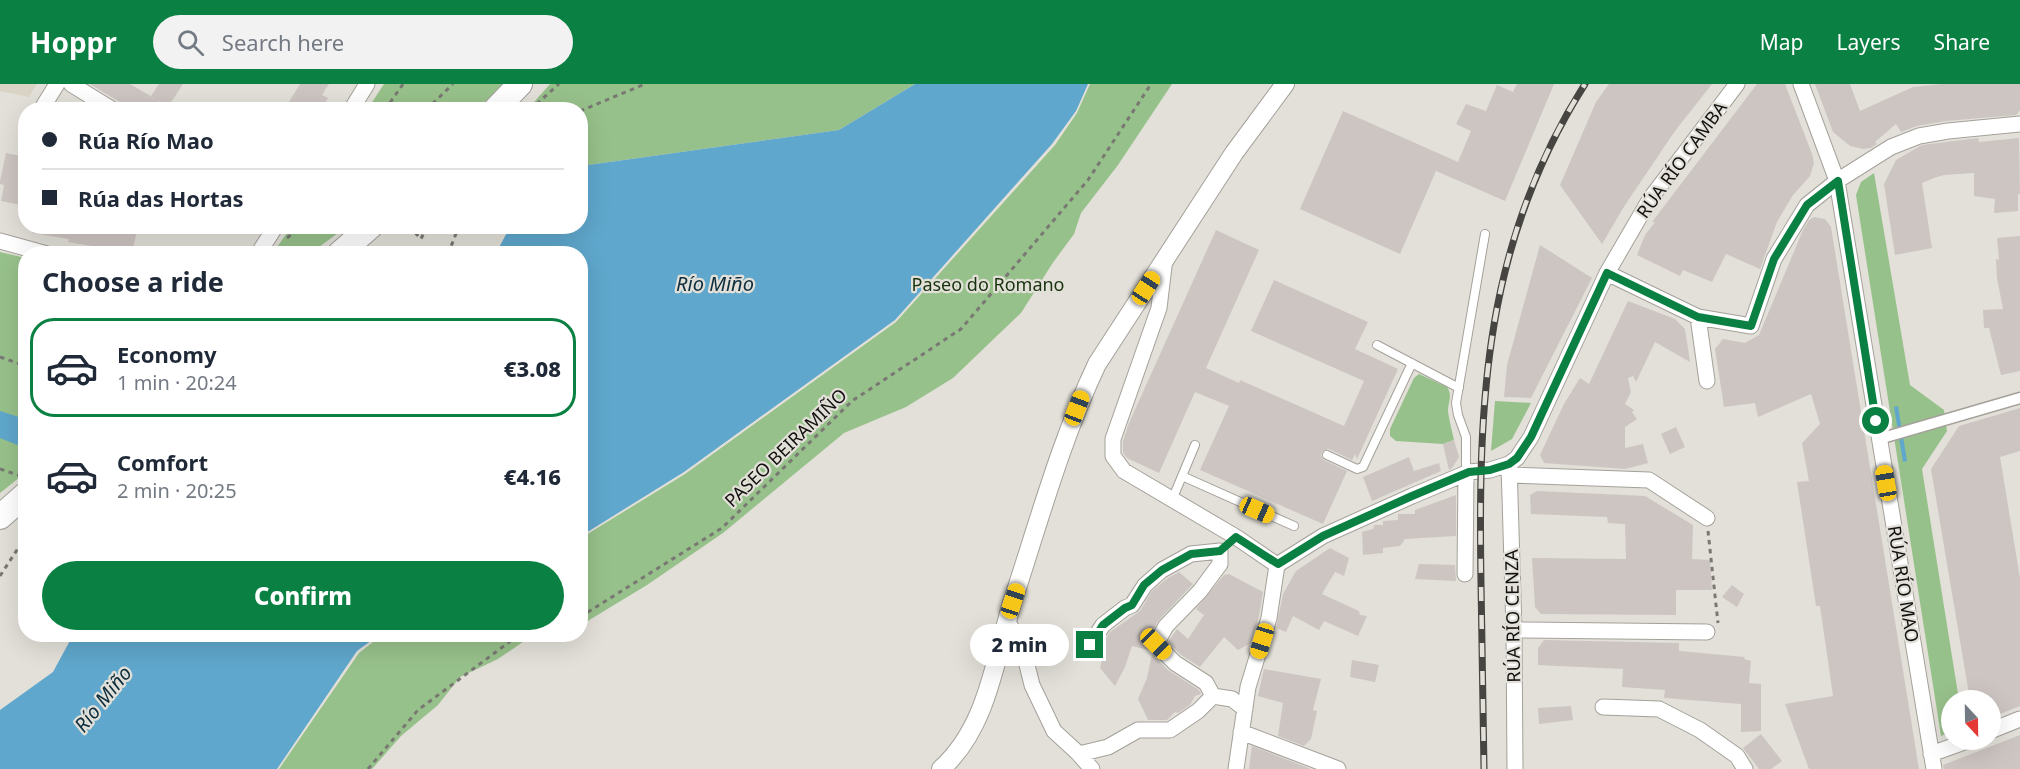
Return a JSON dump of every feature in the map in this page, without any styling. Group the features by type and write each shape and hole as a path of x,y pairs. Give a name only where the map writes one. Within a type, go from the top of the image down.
{"highway":[{"path":"503,102 520,84"},
{"path":"348,246 362,234"},
{"path":"0,517 18,501"}],"street":[{"path":"46,102 57,84"},
{"path":"71,84 100,102"},
{"path":"356,102 367,84"},
{"path":"941,769 962,747 977,722 1058,462 1083,395 1111,339 1234,153 1285,84"},
{"name":"RÚA RÍO CAMBA","path":"1509,469 1531,437 1607,273 1650,199 1737,84"},
{"name":"RÚA RÍO MAO","path":"1801,84 1838,181 1933,762"},
{"path":"1607,273 1698,317 1751,326 1774,259 1807,205 1838,181 1892,147 1919,136 2020,124"},
{"path":"0,241 18,246"},
{"path":"1165,258 1159,308 1113,439 1111,447 1113,456 1124,471 1278,564"},
{"path":"1698,317 1707,381"},
{"path":"1879,439 2020,398"},
{"path":"1236,769 1248,687 1269,618 1278,564 1323,536 1473,472 1509,469 1649,480 1707,518"},
{"name":"RÚA RÍO CENZA","path":"1509,469 1515,769"},
{"path":"1465,574 1473,472"},
{"path":"1090,645 1103,625 1132,605 1144,585 1162,570 1191,554 1220,551 1236,537"},
{"path":"1213,696 1206,683 1175,663 1156,644 1166,626 1200,591 1220,564 1220,551"},
{"path":"1007,621 1022,645 1032,685 1054,731 1092,769"},
{"path":"1514,630 1713,627"},
{"path":"1077,752 1079,754 1108,747 1138,730 1170,730 1198,711 1213,696"},
{"path":"1213,696 1232,699 1245,709"},
{"path":"1603,707 1659,708 1700,730 1737,756 1745,769"},
{"path":"2001,727 2020,719"},
{"path":"1241,732 1338,769"},
{"path":"1933,762 1953,750"}],"lane":[{"path":"1473,472 1466,436 1456,403 1485,234"},
{"path":"1377,345 1459,388"},
{"path":"1327,455 1357,469 1363,467 1412,363"},
{"path":"1172,500 1195,445"},
{"path":"1182,476 1294,526"}],"path":[{"path":"391,102 403,84"},
{"path":"434,102 453,84"},
{"path":"539,102 559,84"},
{"path":"588,108 645,84"},
{"name":"PASEO BEIRAMIÑO","path":"588,612 722,528 852,401 961,329 1088,180 1151,84"},
{"path":"0,357 18,363"},
{"path":"0,469 18,475"},
{"path":"1707,518 1713,627"},
{"path":"0,576 18,548"},
{"path":"368,769 418,710 509,642"}],"shaded area":[{"path":"0,84 37,84 29,97 0,91"}],"green space":[{"path":"384,84 504,84 486,102 372,102"},
{"path":"550,84 915,84 839,130 588,165 588,102 534,102"},
{"name":"Paseo do Romano","path":"1090,84 1172,84 1118,165 1081,213 1074,234 1021,313 953,378 906,407 844,433 723,533 647,585 588,621 588,534 685,474 896,322 1055,145 1077,113"},
{"path":"1874,173 1910,385 1944,410 1947,431 1922,469 1957,690 1941,690 1941,736 1856,195 1861,182"},
{"path":"286,234 337,234 320,246 278,246"},
{"path":"0,252 18,256 18,479 0,493"},
{"path":"1419,374 1449,390 1448,411 1454,440 1443,444 1396,441 1390,436 1390,429 1414,378"},
{"path":"1495,401 1531,403 1512,439 1491,451"},
{"path":"373,642 523,642 498,659 460,677 438,705 401,736 372,769 279,769 359,653"}],"water":[{"name":"Río Miño","path":"915,84 1088,84 1076,111 1052,144 895,320 684,472 588,532 588,246 500,246 506,234 588,234 588,165 839,130"},
{"path":"1898,406 1907,461 1903,462 1894,407"},
{"path":"0,411 18,417 18,445 0,438"},
{"name":"Río Miño","path":"69,642 369,642 357,651 277,769 0,769 0,710 53,672"}],"building":[{"path":"90,84 130,84 159,101 158,102 120,102"},
{"path":"159,84 183,84 171,102 160,102 151,96"},
{"path":"300,84 329,84 322,95 328,98 326,102 289,102"},
{"path":"1517,84 1554,84 1505,201 1436,171 1400,254 1300,209 1343,111 1458,162 1471,131 1456,124 1466,104 1486,111 1497,85 1513,92"},
{"path":"1609,84 1712,84 1675,131 1625,205 1602,244 1560,185 1596,102"},
{"path":"1757,84 1785,84 1814,163 1810,176 1793,195 1777,222 1760,269 1726,254 1712,282 1683,270 1680,276 1637,255 1645,235 1655,222 1652,222"},
{"path":"1815,84 1850,84 1860,111 1913,87 1942,84 2020,84 2020,110 2016,115 1946,121 1917,126 1901,132 1896,124 1875,142 1877,144 1863,149 1850,146 1833,132"},
{"path":"1978,138 1979,142 2019,138 2018,211 1994,213 1995,199 1974,196 1974,173 1934,178 1922,183 1932,248 1895,255 1884,184 1896,160 1922,145"},
{"path":"6,153 18,155 18,204 1,201 4,185 0,184"},
{"path":"1814,217 1825,219 1831,227 1919,769 1809,769 1785,704 1833,696 1820,606 1816,606 1797,482 1809,481 1802,443 1820,424 1811,394 1758,417 1755,403 1724,407 1715,349 1723,339 1745,343 1759,335 1803,230 1809,220"},
{"path":"1216,230 1259,250 1206,368 1239,383 1240,380 1344,426 1364,381 1251,331 1274,280 1368,322 1355,349 1398,369 1357,459 1355,454 1352,460 1329,449 1322,452 1321,456 1324,460 1347,471 1323,524 1200,470 1229,406 1195,392 1159,473 1127,458 1123,453 1123,441 1129,423"},
{"path":"38,234 136,234 134,246 92,246 68,242 69,239"},
{"path":"2020,236 2020,371 2001,375 1989,328 1984,328 1983,310 2003,309 1997,278 1996,259 1999,260 1997,238"},
{"path":"1540,245 1592,278 1531,398 1504,397 1507,365"},
{"path":"1628,301 1675,319 1685,329 1690,362 1655,342 1636,382 1633,376 1628,378 1631,392 1625,404 1634,410 1632,412 1637,419 1625,427 1625,448 1643,444 1648,463 1625,469 1544,463 1540,455 1564,404 1580,378 1589,384"},
{"path":"2020,408 2020,451 2000,457 2020,578 2020,706 2001,714 2001,690 1968,690 1931,469 1959,426"},
{"path":"1676,427 1685,447 1670,454 1661,434"},
{"path":"1454,440 1459,457 1449,470 1443,444"},
{"path":"1409,457 1414,471 1439,463 1441,471 1372,501 1363,477"},
{"path":"1537,491 1645,496 1693,525 1692,559 1710,560 1712,590 1676,590 1676,615 1541,614 1535,607 1532,558 1626,559 1625,524 1608,523 1607,517 1531,514 1530,495"},
{"path":"1456,495 1456,536 1405,539 1400,546 1383,548 1383,553 1363,555 1362,532 1373,529 1374,525 1383,525 1383,521 1398,520 1398,514 1415,514 1415,510"},
{"path":"1330,548 1349,558 1344,576 1335,572 1322,594 1359,611 1360,615 1367,616 1358,636 1324,621 1319,630 1293,616 1286,632 1276,628 1283,594 1296,571"},
{"path":"1419,564 1455,565 1456,581 1415,579"},
{"path":"1179,572 1193,584 1158,621 1147,640 1149,650 1132,646 1115,686 1100,668 1102,660 1092,654 1098,650 1110,632 1140,611 1152,591"},
{"path":"1229,574 1263,592 1251,643 1238,650 1224,637 1200,667 1181,655 1168,642 1177,629 1188,639 1204,615 1196,609 1224,575"},
{"path":"1732,585 1744,594 1737,607 1722,597"},
{"path":"1544,640 1679,643 1679,651 1745,657 1744,659 1751,661 1749,683 1761,684 1761,731 1741,732 1741,704 1664,698 1665,690 1622,687 1623,669 1538,665 1538,648"},
{"path":"1152,654 1168,670 1199,690 1201,694 1195,696 1190,705 1178,713 1175,712 1167,720 1148,720 1138,699 1147,678"},
{"path":"1352,660 1379,665 1375,682 1350,677"},
{"path":"1264,669 1321,679 1313,710 1317,711 1311,739 1304,746 1278,736 1283,703 1258,696"},
{"path":"1571,706 1573,720 1539,724 1538,708"},
{"path":"1761,734 1782,761 1771,769 1759,769 1743,748"},
{"path":"2020,735 2020,769 1944,769 1943,765 1982,750 2001,750 2001,742"},
{"path":"1252,746 1311,769 1249,769"}],"railway":[{"path":"1484,769 1480,516 1486,387 1494,325 1507,264 1526,203 1551,144 1585,84"}],"route":[{"path":"1090,645 1103,625 1132,605 1144,585 1162,570 1191,554 1220,551 1236,537 1278,564 1323,536 1412,496 1475,471 1490,470 1509,464 1517,458 1531,437 1607,273 1698,317 1751,326 1774,259 1807,205 1838,181 1876,421"}]}
